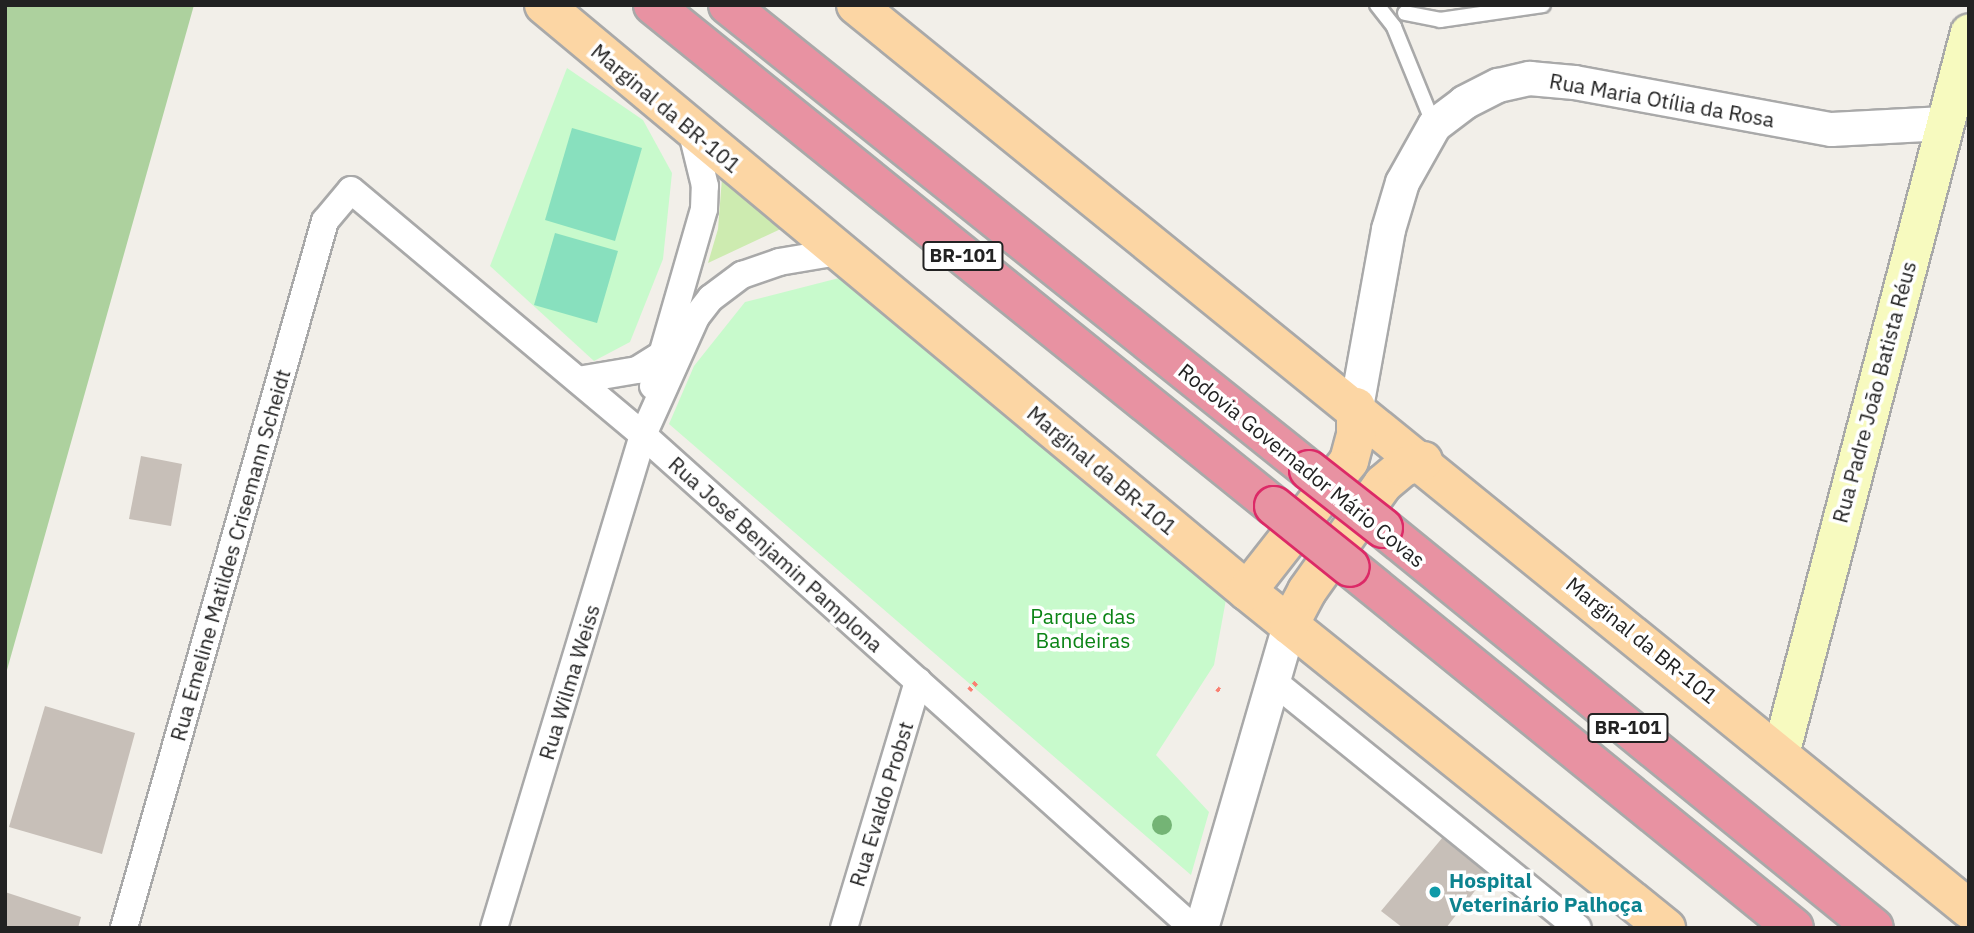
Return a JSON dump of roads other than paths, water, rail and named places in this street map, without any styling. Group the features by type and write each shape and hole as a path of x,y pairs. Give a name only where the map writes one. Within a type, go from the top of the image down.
{"highway":[{"name":"BR-101","path":"653,5 1794,928"},
{"name":"Rodovia Governador Mário Covas","path":"728,5 1382,528 1874,928"}],"main road":[{"name":"Marginal da BR-101","path":"544,5 1247,591 1666,928"},
{"name":"Marginal da BR-101","path":"856,5 1423,461 1969,909"},
{"name":"Rua Padre João Batista Réus","path":"1780,754 1969,32"},
{"path":"1247,591 1349,461 1356,433 1356,407"},
{"path":"1289,625 1307,591 1384,484 1403,467 1423,461"}],"street":[{"name":"Rua Maria Otília da Rosa","path":"1356,407 1388,229 1402,181 1434,125 1464,102 1497,85 1529,78 1574,82 1831,129 1944,123"},
{"path":"643,435 658,357 705,209 705,187 691,129"},
{"name":"Rua José Benjamin Pamplona","path":"351,190 643,435 1194,928"},
{"name":"Rua Emeline Matildes Crisemann Scheidt","path":"124,928 325,221 351,190"},
{"path":"643,435 696,317 712,298 742,275 779,262 838,252"},
{"path":"578,380 637,370 658,357"},
{"name":"Rua Wilma Weiss","path":"494,928 643,435"},
{"path":"1201,928 1289,625"},
{"name":"Rua Evaldo Probst","path":"844,928 918,681"},
{"path":"1273,681 1578,928"}],"lane":[{"path":"1377,5 1394,27 1434,125"},
{"path":"1394,27 1408,9 1440,20 1543,5"}],"place":[{"name":"Hospital Veterinário Palhoça","path":"1435,892"}],"park label":[{"name":"Parque das Bandeiras","path":"1083,628"}]}
